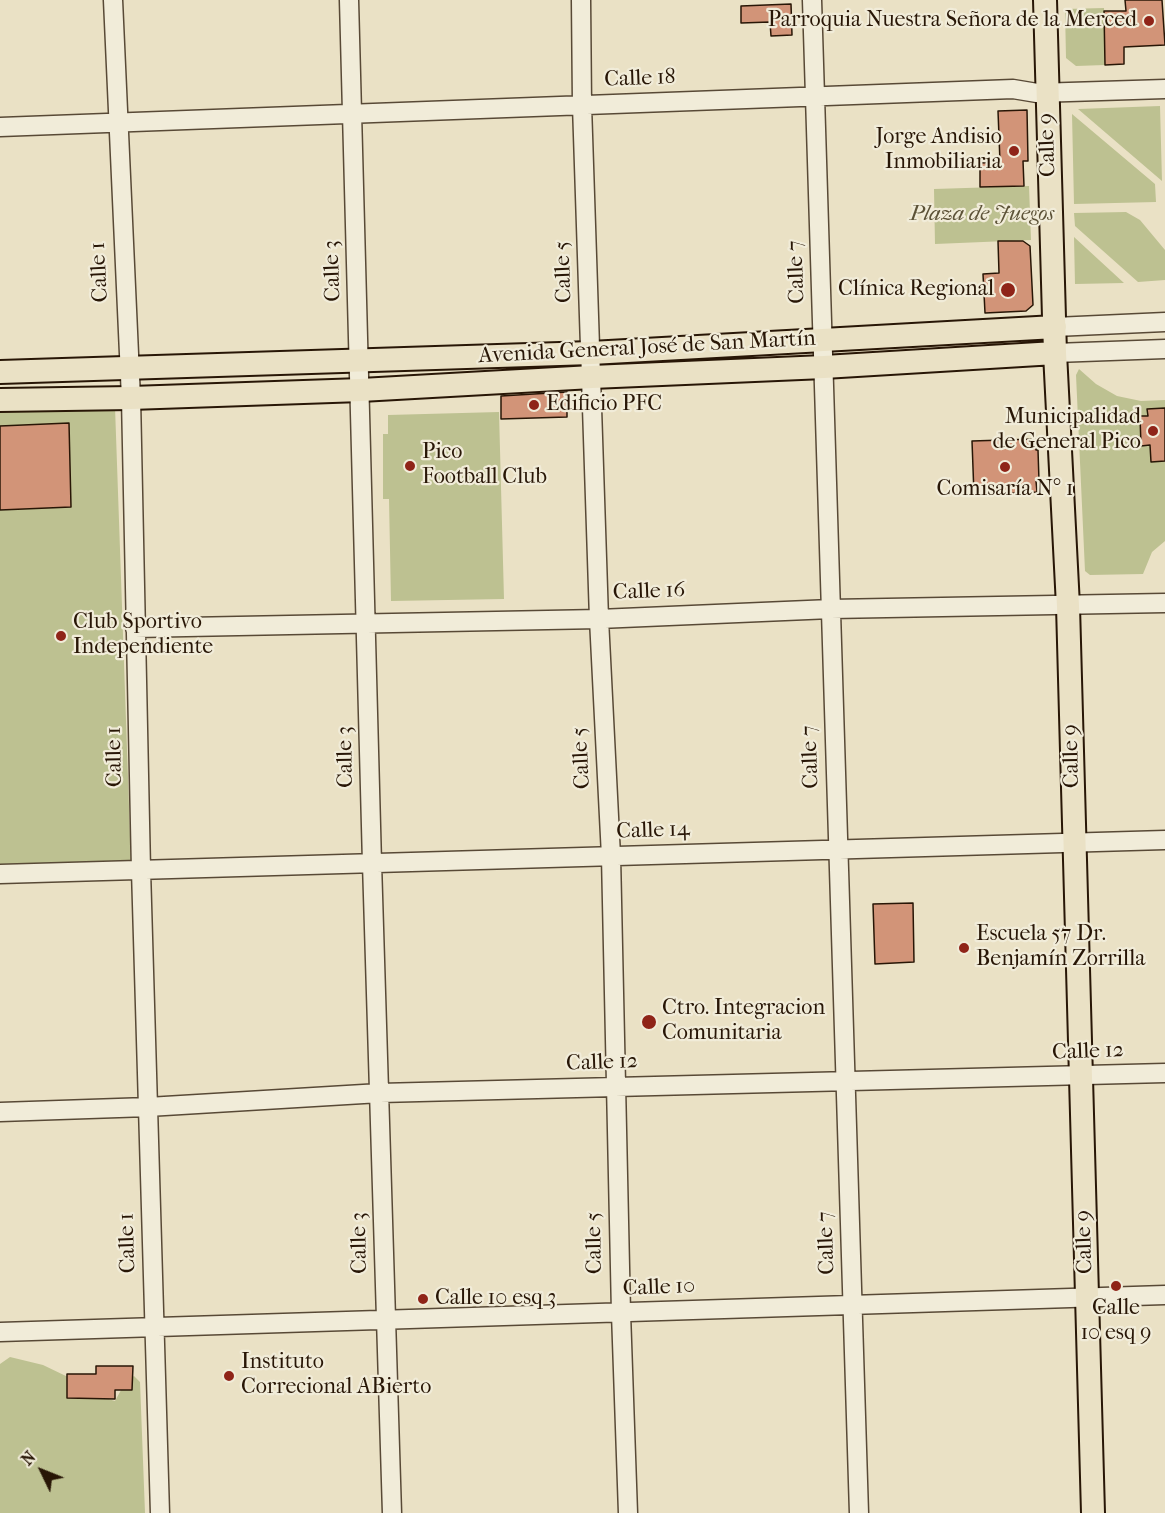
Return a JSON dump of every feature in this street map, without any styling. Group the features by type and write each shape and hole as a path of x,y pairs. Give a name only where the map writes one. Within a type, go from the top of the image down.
{"main road":[{"name":"Calle 9","path":"1045,0 1055,353 1068,606 1093,1513"},
{"name":"Avenida General José de San Martín","path":"0,372 591,353 1055,327"},
{"name":"Avenida General José de San Martín","path":"0,400 361,390 1055,353"}],"street":[{"name":"Calle 1","path":"113,0 131,398 141,870 160,1513"},
{"name":"Calle 3","path":"349,0 392,1513"},
{"name":"Calle 5","path":"581,0 582,105 599,619 611,856 615,1087 628,1513"},
{"name":"Calle 7","path":"812,0 859,1513"},
{"name":"Calle 18","path":"0,127 1013,89 1047,93 1165,89"},
{"name":"Avenida General José de San Martín","path":"1055,327 1165,322"},
{"name":"Avenida General José de San Martín","path":"1055,353 1165,349"},
{"name":"Calle 16","path":"135,627 599,619 831,609 1165,603"},
{"name":"Calle 14","path":"0,874 1165,840"},
{"name":"Calle 12","path":"0,1112 148,1107 380,1094 1165,1073"},
{"name":"Calle 10","path":"0,1332 1165,1295"}],"green space":[{"path":"1104,8 1105,65 1076,66 1066,58 1065,9"},
{"path":"1160,106 1162,181 1078,109"},
{"path":"1072,114 1155,184 1156,202 1074,204"},
{"name":"Plaza de Juegos","path":"1029,186 1031,240 935,244 934,189"},
{"path":"1126,212 1140,220 1165,250 1165,280 1138,282 1075,226 1074,213"},
{"path":"1074,237 1124,283 1075,284"},
{"path":"1079,369 1096,384 1117,396 1141,401 1165,400 1165,541 1152,552 1143,574 1090,575 1085,571 1076,375"},
{"name":"Club Sportivo Independiente","path":"115,407 131,863 0,867 0,410"},
{"path":"499,412 504,599 391,601 389,499 383,499 383,434 388,434 388,415"},
{"path":"10,1357 43,1365 68,1377 88,1393 115,1401 126,1381 134,1376 140,1382 145,1513 0,1513 0,1364"}],"building":[{"path":"1125,0 1162,0 1165,45 1124,47 1124,64 1105,65 1104,11 1126,11"},
{"path":"791,4 792,35 771,36 770,22 741,23 741,6"},
{"path":"1027,110 1028,161 1023,161 1024,186 980,187 980,163 1000,162 998,111"},
{"name":"Clínica Regional","path":"998,241 1023,241 1030,246 1033,305 1026,311 985,313 983,274 999,273"},
{"name":"Edificio PFC","path":"567,392 567,417 501,419 501,396"},
{"name":"Municipalidad de General Pico","path":"1165,408 1165,461 1151,462 1150,445 1141,446 1140,416 1148,416 1147,409"},
{"path":"69,423 71,507 0,510 0,426"},
{"path":"1035,439 1036,450 1038,450 1037,492 974,495 972,441"},
{"path":"913,903 914,962 875,964 873,904"},
{"path":"96,1366 133,1366 132,1390 115,1390 115,1399 67,1398 67,1374 96,1374"}],"place":[{"name":"Parroquia Nuestra Señora de la Merced","path":"1149,21"},
{"name":"Jorge Andisio Inmobiliaria","path":"1014,151"},
{"name":"Clínica Regional","path":"1008,290"},
{"name":"Edificio PFC","path":"534,405"},
{"name":"Municipalidad de General Pico","path":"1153,431"},
{"name":"Pico Football Club","path":"410,466"},
{"name":"Comisaría N° 1","path":"1005,467"},
{"name":"Club Sportivo Independiente","path":"61,636"},
{"name":"Escuela 57 Dr. Benjamín Zorrilla","path":"964,948"},
{"name":"Ctro. Integracion Comunitaria","path":"649,1022"},
{"name":"Calle 10 esq 9","path":"1116,1286"},
{"name":"Calle 10 esq 3","path":"423,1299"},
{"name":"Instituto Correcional ABierto","path":"229,1376"}]}
